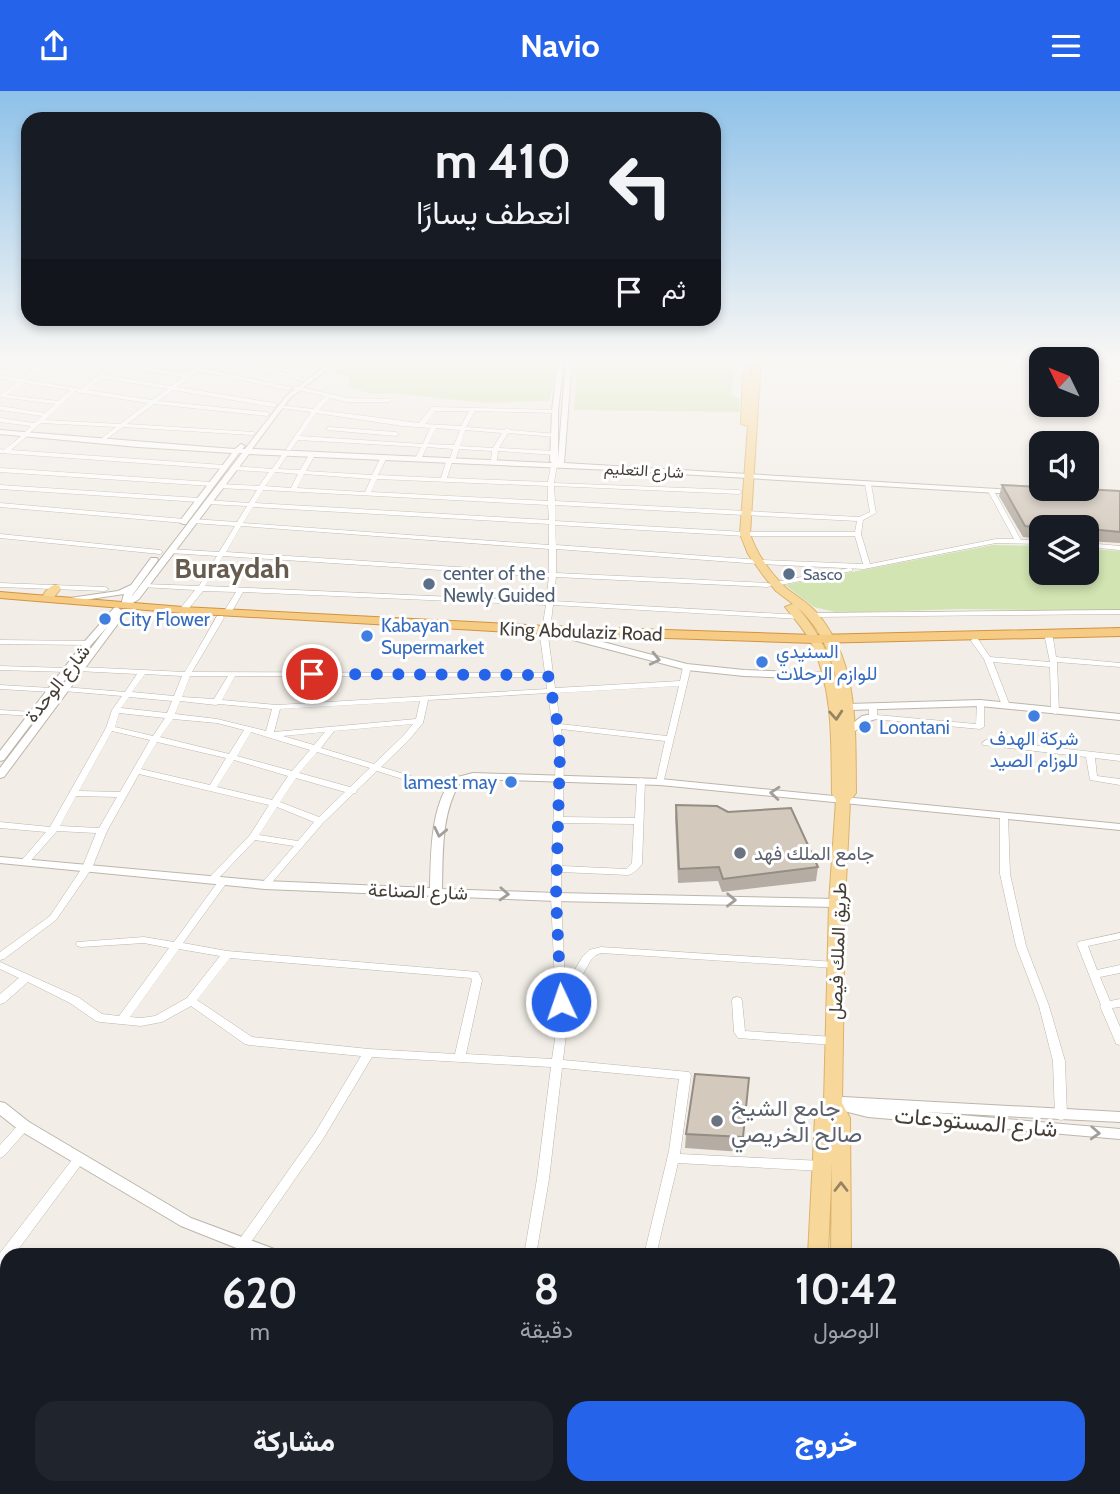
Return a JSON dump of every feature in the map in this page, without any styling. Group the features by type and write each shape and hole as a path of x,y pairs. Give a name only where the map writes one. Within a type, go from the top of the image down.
{"highway":[{"name":"King Abdulaziz Road","path":"0,595 121,608 183,610 223,615"},
{"name":"King Abdulaziz Road","path":"0,601 545,633 823,642 1052,632 1120,632"},
{"name":"King Abdulaziz Road","path":"545,633 576,638 823,642 1120,638"}],"main road":[{"name":"طريق الملك فيصل","path":"746,424 745,473 739,492 742,533 756,562 772,585 807,616 843,676 849,707 849,793 843,800"},
{"name":"طريق الملك فيصل","path":"741,511 750,424"},
{"path":"47,599 55,588"},
{"name":"طريق الملك فيصل","path":"823,642 836,717 839,794 843,800 837,902 833,1103 841,1118 841,1248"},
{"name":"طريق الملك فيصل","path":"818,1248 824,1117 833,1103"}],"street":[{"path":"2,453 36,424"},
{"path":"78,424 252,433"},
{"path":"244,448 259,424"},
{"path":"0,775 119,617 121,608 262,424"},
{"path":"183,610 201,588 261,488 305,424"},
{"path":"290,507 302,472 332,424"},
{"path":"357,511 375,477 381,457 403,424"},
{"path":"412,424 555,435"},
{"path":"443,479 465,424"},
{"path":"555,424 556,461"},
{"path":"531,1248 543,1179 562,1026 556,897 558,726 550,690 545,633 553,575 551,483 561,424"},
{"path":"105,439 120,426"},
{"path":"419,457 434,426"},
{"path":"329,429 396,434"},
{"path":"494,460 495,450 507,430"},
{"name":"شارع التعليم","path":"0,431 244,448"},
{"name":"شارع التعليم","path":"27,433 381,457 556,461"},
{"path":"297,438 495,450 556,461"},
{"path":"2,453 375,477 739,492"},
{"name":"شارع التعليم","path":"381,457 556,461 1021,488"},
{"path":"0,470 261,488 860,519 873,513 868,484"},
{"name":"شارع التعليم","path":"745,473 868,484 1029,493"},
{"path":"0,487 550,523 742,533 858,534"},
{"path":"991,491 1018,541"},
{"path":"0,505 552,548 756,562 867,566"},
{"path":"860,519 858,534 867,566"},
{"path":"0,536 221,555 772,585 962,546 1029,541"},
{"path":"1099,546 1120,548"},
{"path":"0,585 105,589"},
{"path":"67,601 120,593 139,586 807,616 1120,612"},
{"path":"0,957 53,918 87,868 102,831 178,701 187,674 240,591"},
{"name":"شارع الوحدة","path":"0,758 5,744 33,714 88,643 121,608"},
{"path":"576,638 687,667 744,673 829,676"},
{"path":"1049,638 1054,662 1055,712"},
{"path":"975,641 988,659 1006,706"},
{"path":"0,642 88,643"},
{"path":"988,659 1120,665"},
{"path":"660,782 687,667"},
{"path":"0,668 67,670"},
{"path":"80,669 187,674 548,675"},
{"path":"25,862 54,829 110,728 116,710 144,671"},
{"path":"216,703 233,674"},
{"path":"64,689 178,701 277,707 683,683"},
{"path":"0,687 51,690"},
{"path":"265,885 320,821 406,738 420,721 424,699"},
{"path":"849,707 980,727 980,703"},
{"path":"849,731 873,712 980,703 1120,717"},
{"path":"269,734 277,707"},
{"path":"116,710 169,718 217,721 269,734 450,791"},
{"path":"0,712 33,714"},
{"path":"269,734 420,721"},
{"path":"558,726 669,739"},
{"path":"110,728 353,791"},
{"path":"213,787 249,729"},
{"path":"123,1019 177,947 218,881 277,804 293,775 331,730"},
{"path":"986,743 1120,758"},
{"path":"1090,755 1093,778 1120,782"},
{"path":"137,771 277,804 320,821"},
{"path":"436,891 437,844 450,791 458,780 473,776 660,782 1120,827"},
{"path":"556,869 628,872 634,869 637,864 641,781"},
{"path":"74,793 122,795"},
{"path":"1004,816 1006,874 1021,946 1044,1006 1059,1061 1061,1116"},
{"path":"558,820 639,821"},
{"path":"0,825 102,831"},
{"path":"253,837 300,844"},
{"name":"شارع الصناعة","path":"0,860 265,885 556,897 837,902"},
{"path":"1120,936 1082,944 1120,1041"},
{"path":"81,944 144,940 227,954 474,975 477,981 460,1058"},
{"path":"561,1002 587,958 593,952 601,950 836,965"},
{"path":"0,965 74,1000 100,1018 141,1022 158,1019 191,1001 227,954"},
{"path":"1093,975 1120,969"},
{"path":"0,1000 27,977"},
{"path":"737,1000 739,1032 742,1035 834,1041"},
{"path":"191,1001 249,1041 369,1053 557,1063 685,1075 674,1158 652,1248"},
{"path":"1105,1006 1120,1003"},
{"path":"0,1107 24,1126 186,1222 244,1248 319,1136 369,1053"},
{"path":"833,1103 860,1101 1061,1116 1120,1117"},
{"name":"شارع المستودعات","path":"833,1103 868,1112 1120,1134"},
{"path":"0,1153 24,1126"},
{"path":"674,1158 822,1166"},
{"path":"11,1248 79,1159"}],"green space":[{"path":"993,545 1029,546 1029,585 1099,585 1099,550 1120,551 1120,611 960,609 839,613 814,607 785,585"}],"building":[{"path":"1002,485 1029,486 1029,501 1099,501 1099,490 1120,491 1120,532 1099,530 1099,515 1029,515 1029,526 1025,526"},
{"name":"جامع الملك فهد","path":"676,805 717,806 728,812 791,808 818,867 723,879 719,867 679,869"},
{"name":"جامع الشيخ صالح الخريصي","path":"695,1074 749,1078 743,1137 686,1134"}],"place":[{"name":"Sasco","path":"789,574"},
{"name":"center of the Newly Guided","path":"429,584"},
{"name":"City Flower","path":"105,619"},
{"name":"Kabayan Supermarket","path":"367,636"},
{"name":"السنيدي للوازم الرحلات","path":"762,662"},
{"name":"شركة الهدف للوزام الصيد","path":"1034,716"},
{"name":"Loontani","path":"865,727"},
{"name":"lamest may","path":"511,782"},
{"name":"جامع الملك فهد","path":"740,853"},
{"name":"جامع الشيخ صالح الخريصي","path":"717,1121"}],"district":[{"name":"Buraydah","path":"232,568"}],"route":[{"path":"312,674 548,675 558,726 561,772 556,897 561,1002"}]}
